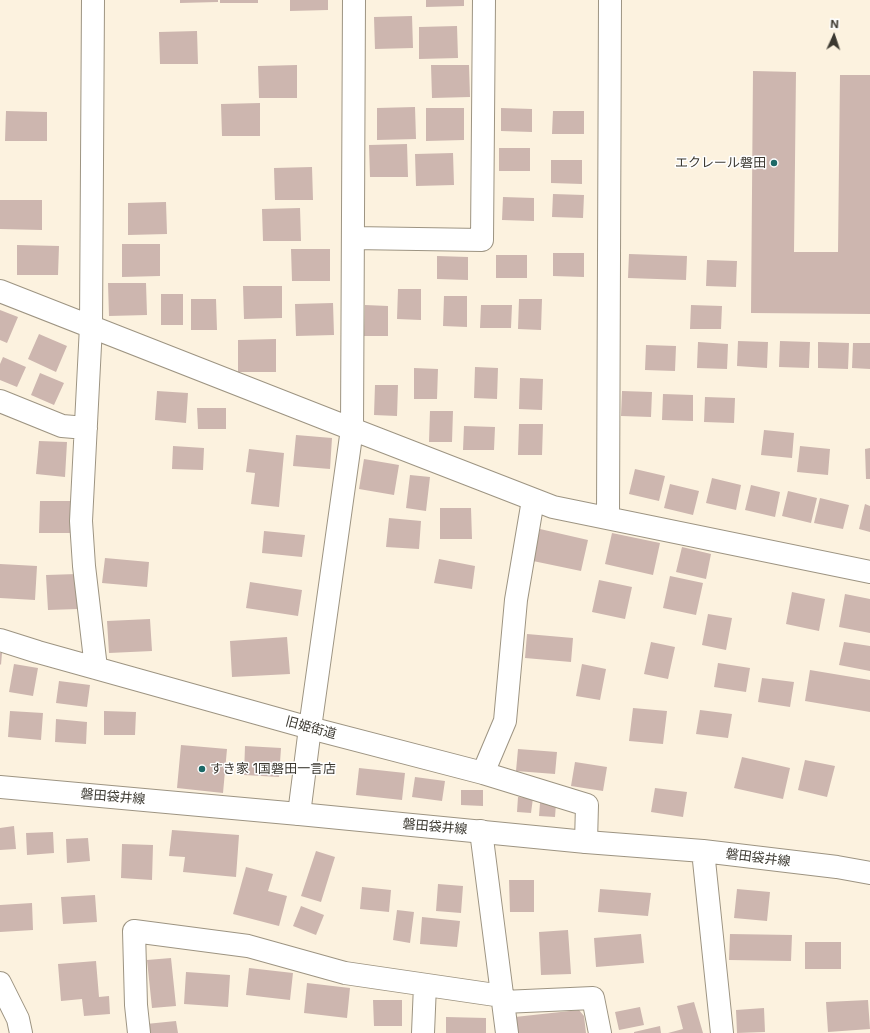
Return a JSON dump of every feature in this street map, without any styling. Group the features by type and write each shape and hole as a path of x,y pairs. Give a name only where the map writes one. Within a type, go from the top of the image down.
{"street":[{"path":"93,0 91,326 81,521 84,566 96,668"},
{"path":"299,814 352,430 354,0"},
{"path":"353,238 482,240 484,0"},
{"path":"608,518 610,0"},
{"path":"0,291 352,430 553,507 870,572"},
{"path":"0,401 62,426 86,428"},
{"path":"483,774 505,721 516,600 533,500"},
{"name":"旧姫街道","path":"0,640 310,728 483,774 587,805 586,842"},
{"name":"磐田袋井線","path":"0,787 586,842 703,851 837,867 870,873"},
{"path":"481,831 507,1033"},
{"path":"703,851 722,1033"},
{"path":"139,1033 136,1005 134,931 248,946 345,974 425,985 503,999 593,998 600,1033"},
{"path":"0,983 18,1019 21,1033"},
{"path":"423,1033 425,985"}],"building":[{"path":"180,0 218,0 218,2 180,3"},
{"path":"220,0 258,0 258,3 220,3"},
{"path":"290,0 328,0 328,10 290,11"},
{"path":"426,0 464,0 464,6 426,7"},
{"path":"412,16 413,48 375,49 374,17"},
{"path":"457,26 458,58 419,59 419,27"},
{"path":"197,31 198,64 160,64 159,32"},
{"path":"297,65 297,98 259,98 258,66"},
{"path":"431,65 469,65 470,97 432,98"},
{"name":"エクレール磐田","path":"753,71 796,72 794,252 838,252 840,75 870,75 870,314 751,313"},
{"path":"260,103 260,136 222,136 221,104"},
{"path":"415,107 416,139 377,140 377,108"},
{"path":"426,108 464,108 464,140 426,141"},
{"path":"501,108 532,109 532,132 501,131"},
{"path":"6,111 47,112 47,141 5,141"},
{"path":"553,111 584,111 584,134 552,134"},
{"path":"407,144 408,177 370,177 369,145"},
{"path":"499,148 530,148 530,171 499,171"},
{"path":"453,153 454,185 416,186 415,154"},
{"path":"551,160 582,160 582,184 551,183"},
{"path":"312,167 313,200 275,200 274,168"},
{"path":"553,194 584,195 583,218 552,217"},
{"path":"503,197 534,198 534,221 502,220"},
{"path":"0,200 42,200 42,230 0,229"},
{"path":"166,202 167,234 128,235 128,203"},
{"path":"300,208 301,241 263,241 262,209"},
{"path":"122,244 160,244 160,276 122,277"},
{"path":"17,245 59,246 58,275 17,275"},
{"path":"291,249 330,249 330,281 292,281"},
{"path":"553,253 584,253 584,277 553,276"},
{"path":"629,254 687,256 686,280 628,278"},
{"path":"496,255 527,255 527,278 496,278"},
{"path":"437,256 468,257 468,280 437,279"},
{"path":"707,260 737,261 736,287 706,286"},
{"path":"108,283 146,283 147,315 109,316"},
{"path":"243,286 282,286 282,318 244,319"},
{"path":"398,289 421,289 421,320 397,319"},
{"path":"161,294 183,294 183,325 161,325"},
{"path":"444,296 467,296 467,327 443,326"},
{"path":"191,299 216,299 217,330 191,330"},
{"path":"519,299 542,299 541,330 518,329"},
{"path":"333,303 334,335 296,336 295,304"},
{"path":"365,305 388,306 388,336 364,336"},
{"path":"481,305 512,305 511,328 480,328"},
{"path":"691,305 722,306 721,329 690,329"},
{"path":"0,310 18,317 7,343 0,340"},
{"path":"39,334 67,346 56,372 28,359"},
{"path":"276,339 276,372 238,372 238,340"},
{"path":"738,341 768,342 767,368 737,366"},
{"path":"780,341 810,342 809,368 779,367"},
{"path":"698,342 728,344 727,369 697,368"},
{"path":"818,342 849,343 848,369 818,368"},
{"path":"853,343 870,343 870,369 852,368"},
{"path":"646,345 676,346 675,371 645,370"},
{"path":"3,357 26,367 17,387 0,380 0,364"},
{"path":"475,367 498,368 497,399 474,398"},
{"path":"414,368 438,369 437,399 414,399"},
{"path":"40,373 64,383 54,405 31,395"},
{"path":"520,378 543,379 542,410 519,409"},
{"path":"375,385 398,385 397,416 374,415"},
{"path":"157,391 188,393 186,423 155,420"},
{"path":"622,391 652,392 651,417 621,416"},
{"path":"663,394 693,395 693,421 662,420"},
{"path":"705,397 735,398 734,423 704,422"},
{"path":"197,408 226,408 226,429 198,429"},
{"path":"430,411 453,411 452,442 429,442"},
{"path":"519,424 543,424 542,455 518,455"},
{"path":"464,426 495,427 494,450 463,450"},
{"path":"764,430 794,433 792,458 761,455"},
{"path":"296,435 332,438 330,469 293,466"},
{"path":"39,441 67,442 65,477 36,474"},
{"path":"173,446 204,448 203,470 172,469"},
{"path":"800,446 830,449 828,475 797,472"},
{"path":"870,448 870,479 866,479 865,449"},
{"path":"249,449 284,453 279,507 251,504 255,473 246,472"},
{"path":"364,459 399,465 394,495 359,489"},
{"path":"635,469 665,476 659,501 629,494"},
{"path":"410,475 430,477 426,511 406,508"},
{"path":"712,478 741,485 736,510 706,503"},
{"path":"670,484 699,491 693,515 664,508"},
{"path":"751,485 780,492 775,517 745,510"},
{"path":"788,491 817,498 811,523 782,516"},
{"path":"820,498 849,505 843,529 814,523"},
{"path":"40,501 71,501 70,533 39,533"},
{"path":"865,504 870,506 870,532 859,529"},
{"path":"440,508 471,508 472,539 440,539"},
{"path":"389,518 421,521 419,549 386,547"},
{"path":"540,529 588,540 581,571 533,561"},
{"path":"264,531 305,535 302,557 262,553"},
{"path":"612,533 660,543 653,575 605,564"},
{"path":"682,547 711,554 706,579 676,572"},
{"path":"105,558 149,562 147,587 102,583"},
{"path":"439,559 475,566 472,589 434,583"},
{"path":"0,564 37,566 35,600 0,598"},
{"path":"77,574 78,609 48,610 46,575"},
{"path":"670,576 703,583 696,615 663,608"},
{"path":"599,580 632,587 625,619 592,612"},
{"path":"250,582 302,590 298,616 246,608"},
{"path":"792,592 825,599 819,631 786,624"},
{"path":"845,594 870,599 870,633 839,627"},
{"path":"708,614 732,618 726,650 702,645"},
{"path":"150,619 152,651 109,653 107,621"},
{"path":"527,634 573,638 571,662 525,658"},
{"path":"287,637 290,674 232,677 230,641"},
{"path":"651,642 675,647 668,679 644,674"},
{"path":"844,642 870,646 870,671 839,665"},
{"path":"0,653 2,653 1,665 0,664"},
{"path":"718,663 750,668 746,692 714,687"},
{"path":"14,664 38,668 33,696 9,692"},
{"path":"582,664 606,669 600,700 576,696"},
{"path":"810,670 870,680 870,712 805,701"},
{"path":"762,678 794,682 790,707 758,702"},
{"path":"59,681 90,685 87,707 56,703"},
{"path":"633,708 667,711 663,744 629,741"},
{"path":"700,710 732,714 728,738 696,734"},
{"path":"10,711 43,713 41,740 8,737"},
{"path":"104,711 136,712 135,735 104,735"},
{"path":"56,719 87,722 86,744 55,742"},
{"name":"すき家 1国磐田一言店","path":"181,745 227,749 223,793 177,788"},
{"path":"245,746 281,748 279,777 244,775"},
{"path":"518,749 557,752 555,774 516,771"},
{"path":"742,757 790,768 783,799 734,788"},
{"path":"805,760 835,766 827,797 798,790"},
{"path":"575,762 607,767 603,791 571,786"},
{"path":"359,768 405,773 402,800 356,795"},
{"path":"415,777 445,781 442,801 412,797"},
{"path":"655,788 687,792 683,817 651,812"},
{"path":"461,790 483,790 483,806 461,805"},
{"path":"518,797 533,798 531,813 517,812"},
{"path":"540,803 556,804 555,817 539,816"},
{"path":"14,826 16,849 0,850 0,828"},
{"path":"172,830 239,835 236,877 183,872 185,857 169,856"},
{"path":"53,832 54,853 27,855 26,833"},
{"path":"88,838 90,861 67,863 66,839"},
{"path":"122,844 153,845 152,880 121,878"},
{"path":"316,851 335,857 321,902 301,896"},
{"path":"246,867 273,874 268,891 287,896 279,926 233,914"},
{"path":"509,880 534,880 534,912 510,912"},
{"path":"438,884 463,886 461,913 436,911"},
{"path":"362,887 391,890 389,912 360,909"},
{"path":"600,889 651,893 648,916 598,912"},
{"path":"737,889 770,892 767,921 734,918"},
{"path":"95,895 97,922 63,924 61,897"},
{"path":"32,903 33,930 0,932 0,905"},
{"path":"301,906 324,915 316,935 293,926"},
{"path":"397,910 414,912 410,943 393,940"},
{"path":"422,917 460,921 457,947 420,944"},
{"path":"568,930 571,974 541,975 539,932"},
{"path":"641,934 644,963 596,967 594,938"},
{"path":"730,934 792,935 791,961 729,960"},
{"path":"805,942 841,942 841,969 805,969"},
{"path":"171,958 176,1006 152,1008 147,960"},
{"path":"96,961 99,997 109,996 110,1014 84,1016 82,999 61,1001 58,964"},
{"path":"249,968 293,973 290,1000 246,995"},
{"path":"186,972 230,975 228,1007 184,1004"},
{"path":"307,983 350,988 347,1018 304,1013"},
{"path":"373,1000 402,1000 402,1026 374,1026"},
{"path":"868,1000 870,1029 828,1032 826,1002"},
{"path":"694,1002 703,1033 668,1033 683,1029 677,1006"},
{"path":"640,1007 644,1025 619,1030 615,1012"},
{"path":"764,1008 765,1032 737,1033 736,1010"},
{"path":"579,1010 584,1016 586,1033 517,1033 515,1017"},
{"path":"446,1017 486,1018 486,1033 446,1033"},
{"path":"176,1021 178,1033 147,1033 146,1024"},
{"path":"660,1026 661,1033 634,1033 634,1032"}],"place":[{"name":"エクレール磐田","path":"774,163"},
{"name":"すき家 1国磐田一言店","path":"202,769"}]}
